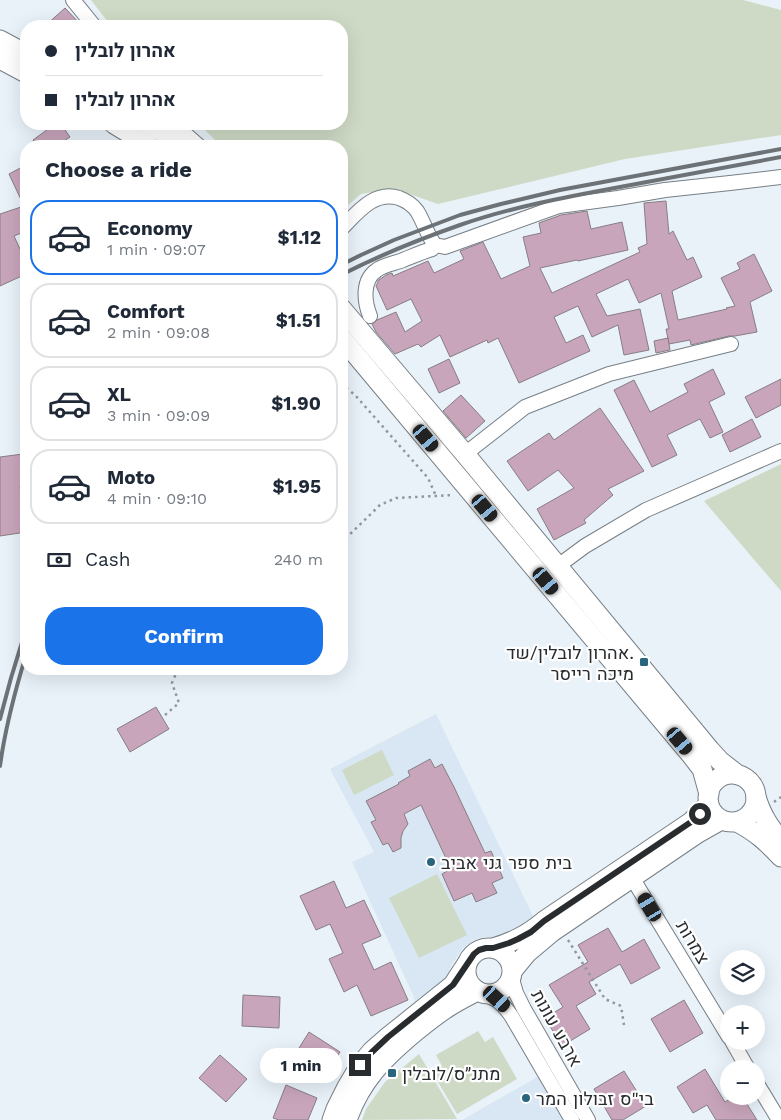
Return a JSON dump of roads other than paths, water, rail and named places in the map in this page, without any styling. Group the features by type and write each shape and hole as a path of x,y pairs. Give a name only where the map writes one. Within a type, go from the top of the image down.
{"street":[{"path":"73,0 89,20"},
{"path":"0,40 20,51"},
{"path":"0,58 20,70"},
{"path":"124,130 140,140"},
{"path":"175,130 190,140"},
{"path":"370,316 365,300 369,278 377,270 432,249 435,246 445,247 559,206 665,190 781,177"},
{"path":"348,222 372,201 382,197 393,196 412,205 419,214 435,246"},
{"path":"348,316 465,454 710,750 720,761 751,783 755,790 760,811 781,842"},
{"path":"465,454 525,407 609,374 731,344"},
{"path":"348,345 692,756 702,770 712,810 716,816 752,830 764,839 781,857"},
{"path":"558,566 585,546 646,510 781,451"},
{"path":"512,974 526,953 691,822 709,799 711,786 716,780 730,774 738,775"},
{"path":"332,1120 336,1108 360,1065 388,1037 453,985 469,959 479,950 509,943 531,932 544,921 698,833 729,821 743,820 753,810 756,804 756,797"},
{"name":"צמרות","path":"629,872 720,1021"},
{"path":"466,965 467,980 471,986 481,993 492,995 504,989 509,984 512,964 504,953 493,948"},
{"name":"ארבע עונות","path":"512,974 516,993 524,1009 588,1120"},
{"path":"347,1120 359,1094 382,1061 434,1017 449,1007 481,993"},
{"name":"ארבע עונות","path":"481,993 497,999 505,1007 572,1120"},
{"path":"765,1097 779,1120"}],"railway":[{"path":"348,262 394,240 460,215 501,204 560,190 781,149"},
{"path":"348,272 415,242 499,213 539,203 781,157"},
{"path":"0,719 20,649"},
{"path":"0,766 20,675"}],"place":[{"name":"אהרון לובלין/שד. מיכה רייסר","path":"644,662"},
{"name":"בית ספר גני אביב","path":"431,862"},
{"name":"מתנ״ס/לובלין","path":"392,1073"},
{"name":"בי\"ס זבולון המר","path":"526,1098"}]}
